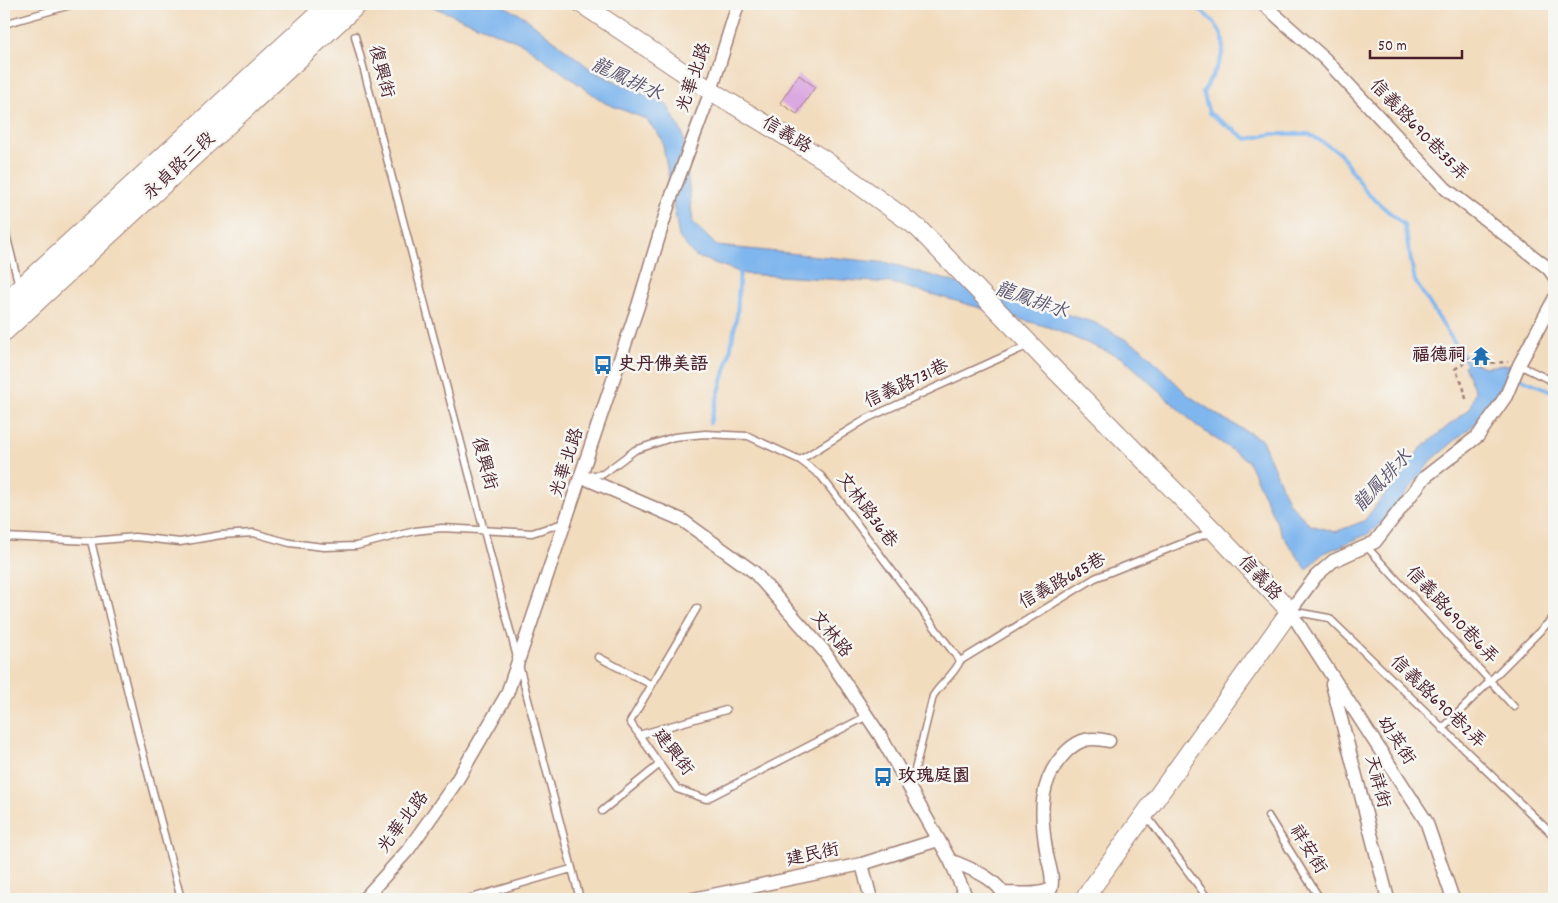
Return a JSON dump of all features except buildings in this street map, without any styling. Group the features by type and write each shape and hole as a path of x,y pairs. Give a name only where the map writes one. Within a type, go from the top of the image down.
{"main road":[{"name":"永貞路三段","path":"4,331 26,297 330,4"},
{"name":"永貞路三段","path":"4,304 26,297 357,4"}],"street":[{"name":"信義路","path":"582,4 711,91 823,159 918,228 1290,611 1084,899"},
{"name":"光華北路","path":"364,899 408,850 456,782 507,694 582,477 638,306 669,203 711,91 738,4"},
{"name":"信義路690巷35弄","path":"1263,4 1325,59 1446,189 1548,268 1554,276"},
{"path":"1290,611 1316,576 1333,562 1375,542 1425,477 1478,436 1506,396 1516,372 1554,299"},
{"name":"文林路","path":"582,477 682,520 754,572 824,651 867,716 911,786 950,860 967,899"},
{"name":"幼英街","path":"1290,611 1426,820 1453,899"},
{"name":"天祥街","path":"1330,674 1388,899"},
{"path":"950,860 986,876 1005,896 1051,889 1052,871 1047,856 1042,795 1058,760 1071,748 1082,740 1092,737 1108,741"},
{"name":"建民街","path":"693,899 862,864 938,840"},
{"path":"862,864 871,899"}],"lane":[{"path":"4,24 74,4"},
{"name":"復興街","path":"355,36 486,532 580,899"},
{"path":"4,226 26,297"},
{"name":"信義路731巷","path":"800,460 868,418 1030,345"},
{"path":"1516,372 1554,382"},
{"name":"文林路36巷","path":"582,477 604,474 635,450 674,437 705,434 748,436 800,460 821,476 960,661"},
{"path":"4,537 91,541 135,537 180,542 221,535 254,534 290,543 324,547 356,546 415,531 442,528 532,534 567,521"},
{"name":"信義路685巷","path":"960,661 1095,578 1214,531"},
{"path":"91,541 140,746 181,899"},
{"name":"信義路690巷6弄","path":"1366,546 1514,707"},
{"name":"建興街","path":"696,608 630,722 677,789 706,799 867,716"},
{"name":"信義路690巷2弄","path":"1290,611 1329,618 1554,836"},
{"path":"1442,729 1554,617"},
{"path":"598,657 652,685"},
{"path":"911,786 933,696 940,684 955,672 960,661"},
{"path":"639,735 726,710"},
{"path":"602,811 660,764"},
{"path":"1145,814 1206,896"},
{"name":"祥安街","path":"1268,816 1320,899"},
{"path":"468,899 571,869"}],"path":[{"path":"1466,399 1463,385 1455,369 1470,359 1487,362 1506,361 1516,372"}],"water":[{"path":"426,4 500,4 523,16 593,71 667,105 683,134 693,223 717,246 888,263 1093,322 1141,348 1188,395 1219,416 1262,440 1289,503 1310,525 1335,532 1364,521 1420,449 1470,408 1475,391 1464,366 1471,362 1485,367 1513,364 1507,381 1484,416 1432,460 1385,520 1368,534 1322,554 1307,570 1283,536 1248,461 1197,426 1123,358 1048,327 892,283 745,274 695,256 679,237 662,139 646,119 605,103 523,44"}],"waterway":[{"path":"1192,4 1216,25 1223,44 1218,65 1203,92 1209,113 1247,139 1273,134 1309,134 1340,153 1367,193 1404,225 1415,281 1470,367"},
{"path":"710,423 729,357 737,315 740,269"},
{"name":"龍鳳排水","path":"1517,377 1554,392"}],"place":[{"name":"福德祠","path":"1481,356"},
{"name":"史丹佛美語","path":"603,365"},
{"name":"玫瑰庭園","path":"883,777"}]}
